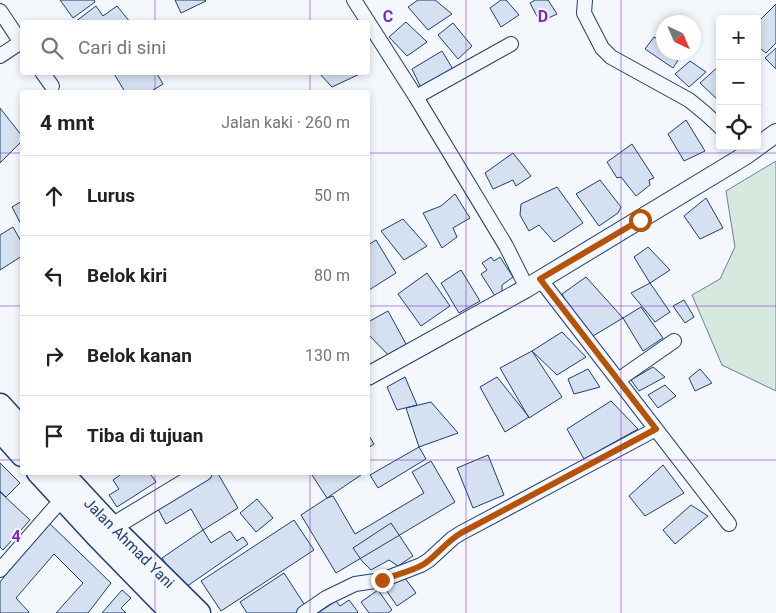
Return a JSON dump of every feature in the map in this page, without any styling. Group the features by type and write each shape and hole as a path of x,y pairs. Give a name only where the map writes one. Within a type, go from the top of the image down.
{"main road":[{"path":"0,406 20,427"},
{"path":"0,430 20,453"},
{"path":"41,475 62,499 105,531 172,613"},
{"name":"Jalan Ahmad Yani","path":"63,475 105,531 198,613"}],"street":[{"path":"354,0 367,20"},
{"path":"585,0 584,13 602,48 611,56 689,100 716,123"},
{"path":"0,11 20,40"},
{"path":"370,25 506,246 524,282 533,284 618,380 729,524"},
{"path":"0,56 20,44"},
{"path":"416,97 510,44"},
{"path":"44,75 52,86"},
{"path":"370,375 533,284 640,220 742,151 776,133"},
{"path":"618,380 674,341"},
{"path":"304,613 326,598 355,584 382,580 421,565 461,533 656,429"},
{"path":"105,531 198,475"},
{"path":"0,570 62,499"}],"shaded area":[{"path":"776,161 776,391 722,365 692,295 720,279 735,247 726,191"}],"building":[{"path":"60,0 94,0 95,2 73,18"},
{"path":"175,0 205,0 206,1 181,13"},
{"path":"418,0 435,0 452,14 428,30 408,7"},
{"path":"501,0 506,0 519,15 501,27 490,8"},
{"path":"535,0 548,0 557,14 540,22 530,3"},
{"path":"776,4 776,43 766,53 761,49 761,19"},
{"path":"96,6 103,16 117,6 128,20 78,20"},
{"path":"406,22 427,42 407,56 389,37"},
{"path":"453,23 472,46 458,59 438,35"},
{"path":"654,37 656,38 656,56 645,49"},
{"path":"776,48 776,69 765,58"},
{"path":"442,51 454,71 422,90 412,69"},
{"path":"661,60 678,60 673,68"},
{"path":"690,61 706,72 689,87 675,74"},
{"path":"716,69 716,98 700,83"},
{"path":"115,75 158,75 163,84 153,90 124,90"},
{"path":"321,75 358,75 332,87"},
{"path":"0,108 20,133 20,143 0,163"},
{"path":"686,120 705,151 684,161 668,134"},
{"path":"632,144 654,178 649,180 650,185 636,196 621,177 617,178 607,162"},
{"path":"513,153 531,176 516,186 513,180 493,189 485,173"},
{"path":"600,180 621,207 618,213 599,226 576,194"},
{"path":"557,187 583,223 554,242 539,225 529,231 520,215 521,204"},
{"path":"455,194 470,218 453,228 457,237 442,248 423,213 441,206"},
{"path":"706,198 723,228 700,239 684,216"},
{"path":"20,202 20,222 12,207"},
{"path":"403,219 427,246 404,260 381,231"},
{"path":"13,227 20,239 20,257 0,270 0,235"},
{"path":"376,240 396,273 370,289 370,244"},
{"path":"648,247 670,270 650,283 634,257"},
{"path":"491,257 494,261 500,257 513,277 502,285 502,291 495,296 481,274 487,270 482,263"},
{"path":"461,270 480,301 459,313 441,283"},
{"path":"427,273 450,306 421,326 398,294"},
{"path":"586,277 623,318 588,339 562,294"},
{"path":"650,283 670,312 655,322 631,293"},
{"path":"684,300 694,317 685,323 673,306"},
{"path":"641,307 663,338 643,351 623,318"},
{"path":"388,311 406,344 392,359 370,336 370,321"},
{"path":"562,332 586,357 557,375 532,351"},
{"path":"532,351 562,397 529,418 500,368"},
{"path":"653,367 665,377 639,391 631,380"},
{"path":"588,369 600,387 574,394 568,379"},
{"path":"700,369 712,383 695,391 689,378"},
{"path":"405,377 417,405 397,410 387,387"},
{"path":"497,377 529,417 505,432 480,387"},
{"path":"665,385 676,396 658,408 648,395"},
{"path":"611,401 638,429 584,459 567,429"},
{"path":"431,402 458,433 419,447 406,408"},
{"path":"370,437 374,444 370,447"},
{"path":"419,447 426,459 378,488 370,475"},
{"path":"488,455 504,495 473,508 457,468"},
{"path":"431,461 455,502 336,573 301,515 333,496 355,534 424,493 412,472"},
{"path":"0,463 20,483 6,497 0,491"},
{"path":"663,465 684,493 645,516 629,496"},
{"path":"120,475 151,475 156,482 117,507 109,495 119,489 113,480"},
{"path":"210,475 219,475 238,508 203,530 191,509 166,524 157,507"},
{"path":"312,475 361,475 327,498"},
{"path":"0,492 30,520 3,550 0,547"},
{"path":"257,499 273,518 256,532 240,513"},
{"path":"691,505 708,516 675,544 663,530"},
{"path":"294,520 314,550 221,611 201,581"},
{"path":"48,522 111,583 88,613 56,613 83,583 54,554 16,598 29,612 0,613 0,582"},
{"path":"391,523 413,556 398,566 389,560 371,570 353,548"},
{"path":"203,530 211,543 230,531 237,541 243,537 248,544 183,589 162,558"},
{"path":"284,573 306,607 296,613 247,613 240,602"},
{"path":"402,574 416,593 397,606 384,587"},
{"path":"122,590 131,598 121,608 126,613 102,613"},
{"path":"378,590 392,610 388,613 369,613 361,602"},
{"path":"349,600 357,613 318,613 336,601 340,606"}],"route":[{"path":"382,580 421,565 461,533 656,429 540,279 640,220"}]}
